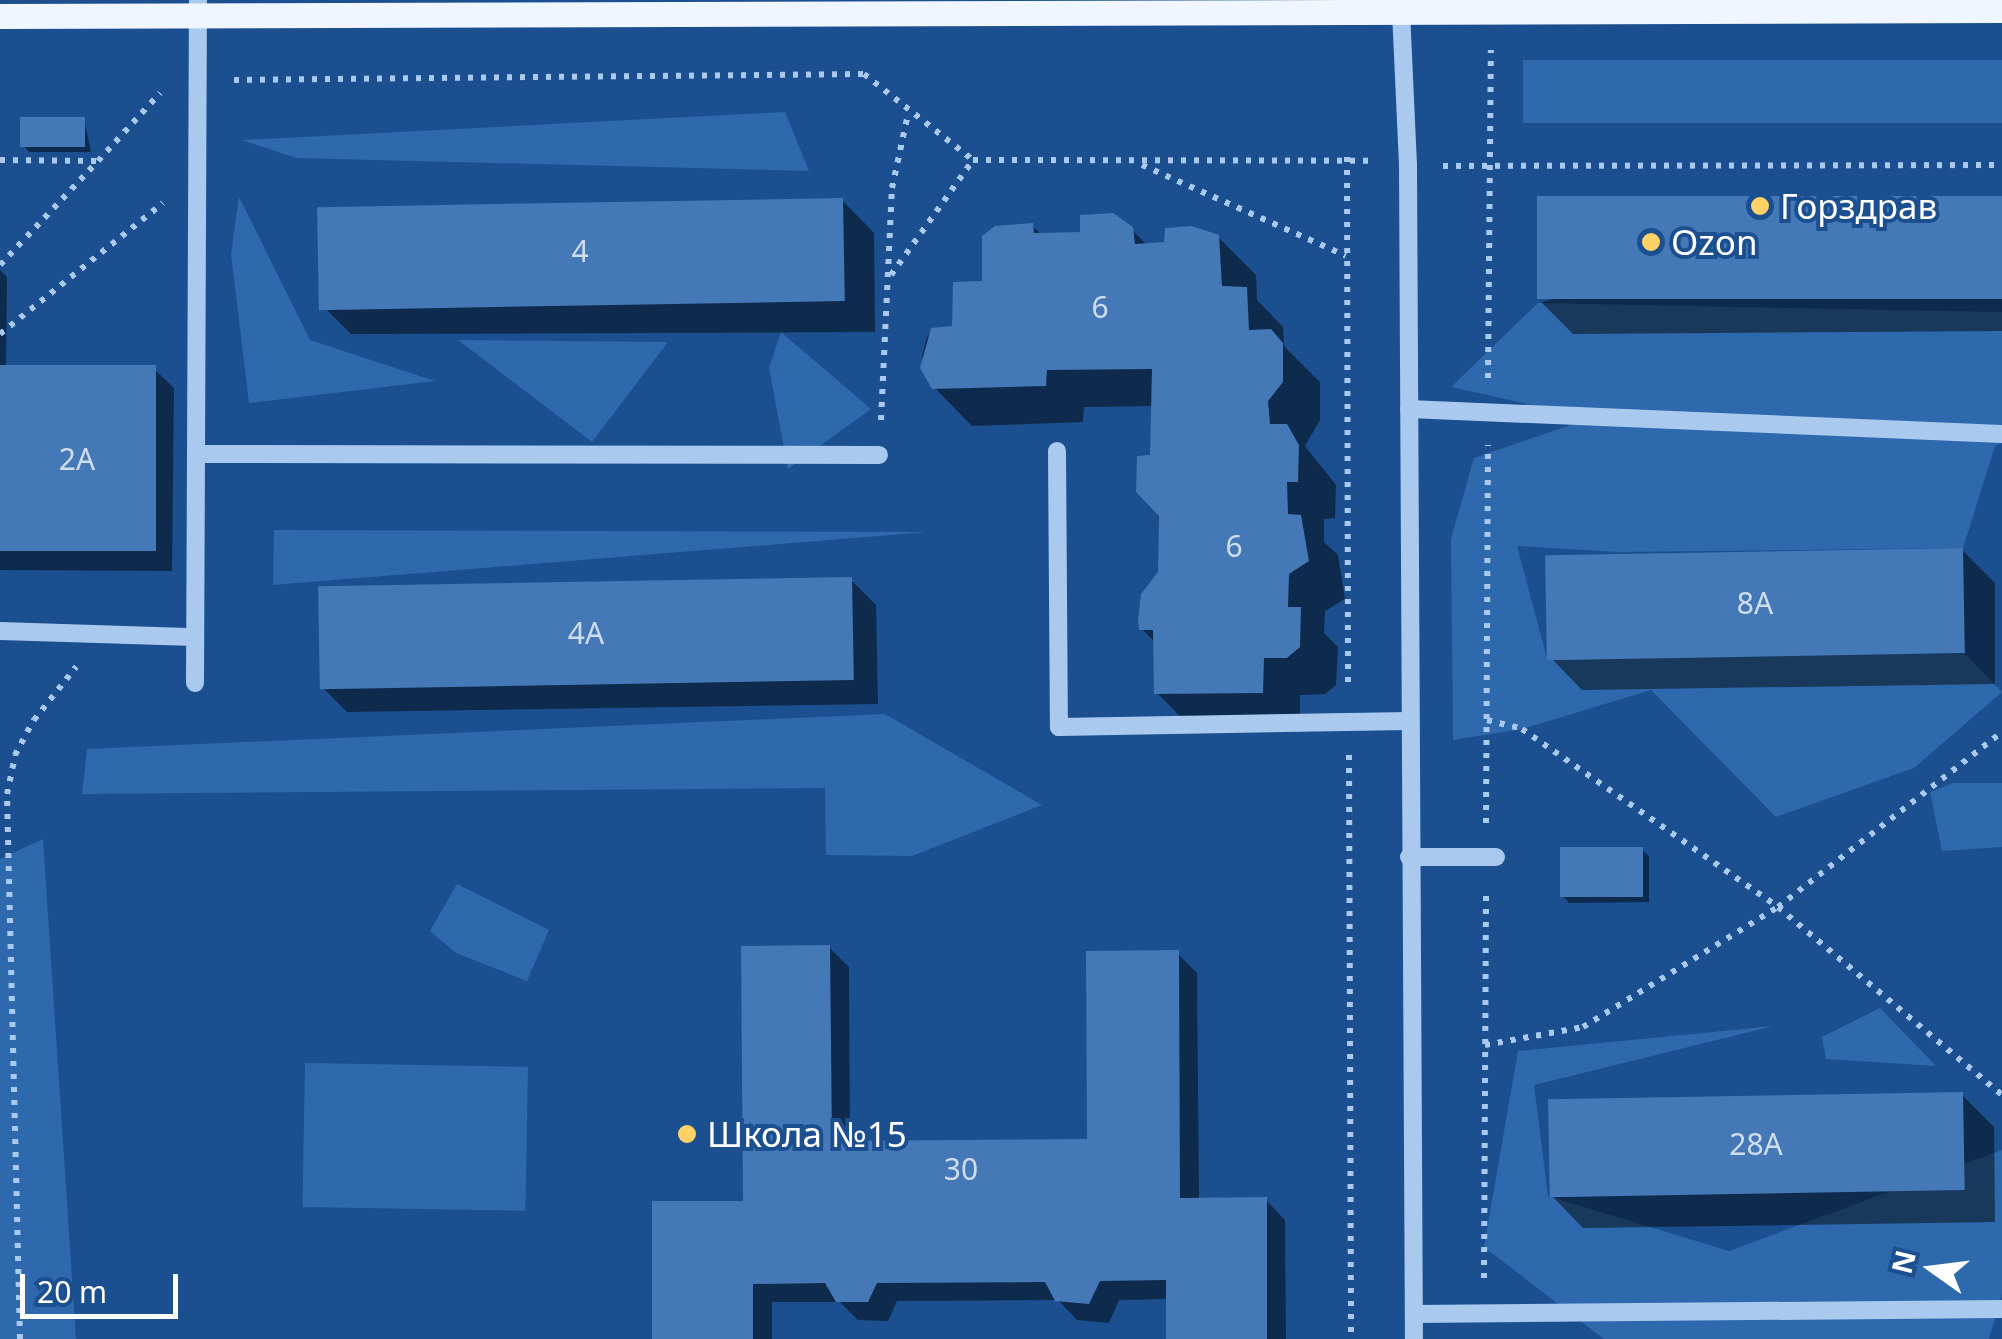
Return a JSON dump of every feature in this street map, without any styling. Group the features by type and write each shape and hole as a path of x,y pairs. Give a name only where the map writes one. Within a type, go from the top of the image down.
{"main road":[{"path":"0,16 198,7 1492,12 1802,6 2002,10"}],"street":[{"path":"195,683 200,454 198,7"},
{"path":"1401,11 1408,166 1414,1339"},
{"path":"1409,408 2002,434"},
{"path":"1057,451 1059,727 1409,721"},
{"path":"200,454 879,455"},
{"path":"0,631 196,637"},
{"path":"1409,857 1491,857"},
{"path":"1414,1314 2002,1309"}],"path":[{"path":"1484,1314 1485,1044 1491,857 1486,720 1492,12"},
{"path":"0,265 167,85 198,82 864,74 908,114 974,160 1137,162 1346,157 1408,166 1490,167 2002,165"},
{"path":"879,455 892,188 908,114"},
{"path":"0,160 98,161"},
{"path":"890,276 974,160"},
{"path":"1137,162 1346,256"},
{"path":"0,334 201,173"},
{"path":"20,1339 8,794 15,755 34,720 102,634"},
{"path":"1486,720 1522,729 1778,907 2002,1095"},
{"path":"1485,1044 1583,1028 1778,907 2002,732"}],"shaded area":[{"path":"1523,60 2002,60 2002,123 1523,123"},
{"path":"785,112 809,171 296,158 242,140"},
{"path":"239,197 310,340 435,381 249,403 231,254"},
{"path":"1538,303 2002,312 2002,443 1995,446 1963,548 1619,552 1517,546 1547,658 1964,653 2002,692 1914,768 1776,817 1651,690 1522,729 1453,740 1451,539 1474,458 1591,418 1451,387"},
{"path":"781,332 871,409 788,469 769,368"},
{"path":"458,340 668,342 592,442"},
{"path":"274,530 928,532 273,585"},
{"path":"885,714 1042,805 912,856 826,855 825,788 82,794 87,749"},
{"path":"1953,783 2002,783 2002,847 1942,851 1930,792"},
{"path":"43,839 76,1339 0,1339 0,859"},
{"path":"457,884 549,930 527,981 456,953 430,931"},
{"path":"1880,1008 1936,1066 1826,1059 1822,1037"},
{"path":"1774,1026 1534,1085 1548,1196 1729,1251 2002,1150 2002,1294 1989,1339 1604,1339 1484,1247 1518,1051"},
{"path":"305,1063 528,1067 525,1211 302,1207"}],"building":[{"path":"20,117 85,117 85,147 20,147"},
{"path":"1537,196 2002,196 2002,299 1537,299"},
{"path":"843,198 845,301 319,310 317,207"},
{"path":"1113,213 1133,227 1135,244 1164,242 1165,228 1192,226 1219,235 1222,286 1247,287 1249,330 1271,329 1283,343 1283,382 1268,401 1270,424 1287,424 1299,445 1298,482 1287,482 1288,514 1301,515 1309,561 1289,574 1288,607 1301,607 1300,647 1287,658 1264,658 1263,693 1154,694 1153,630 1139,630 1138,619 1141,594 1158,572 1159,516 1136,492 1137,456 1150,455 1152,369 1047,370 1046,386 932,389 920,368 931,328 952,326 953,282 982,281 982,236 995,226 1033,223 1034,233 1080,232 1080,215"},
{"path":"0,365 156,365 156,551 0,551"},
{"path":"1963,548 1965,653 1547,660 1545,555"},
{"path":"852,577 854,680 320,689 318,586"},
{"path":"1560,847 1643,847 1643,897 1560,897"},
{"path":"830,945 832,1141 1087,1139 1086,951 1179,950 1180,1198 1267,1197 1267,1339 1166,1339 1166,1280 1100,1281 1089,1304 1055,1301 1045,1282 877,1283 868,1302 836,1302 825,1283 753,1284 753,1339 652,1339 652,1201 743,1201 741,946"},
{"path":"1963,1092 1965,1190 1550,1197 1548,1099"}],"place":[{"name":"Горздрав","path":"1760,206"},
{"name":"Ozon","path":"1651,242"},
{"name":"Школа №15","path":"687,1134"}]}
